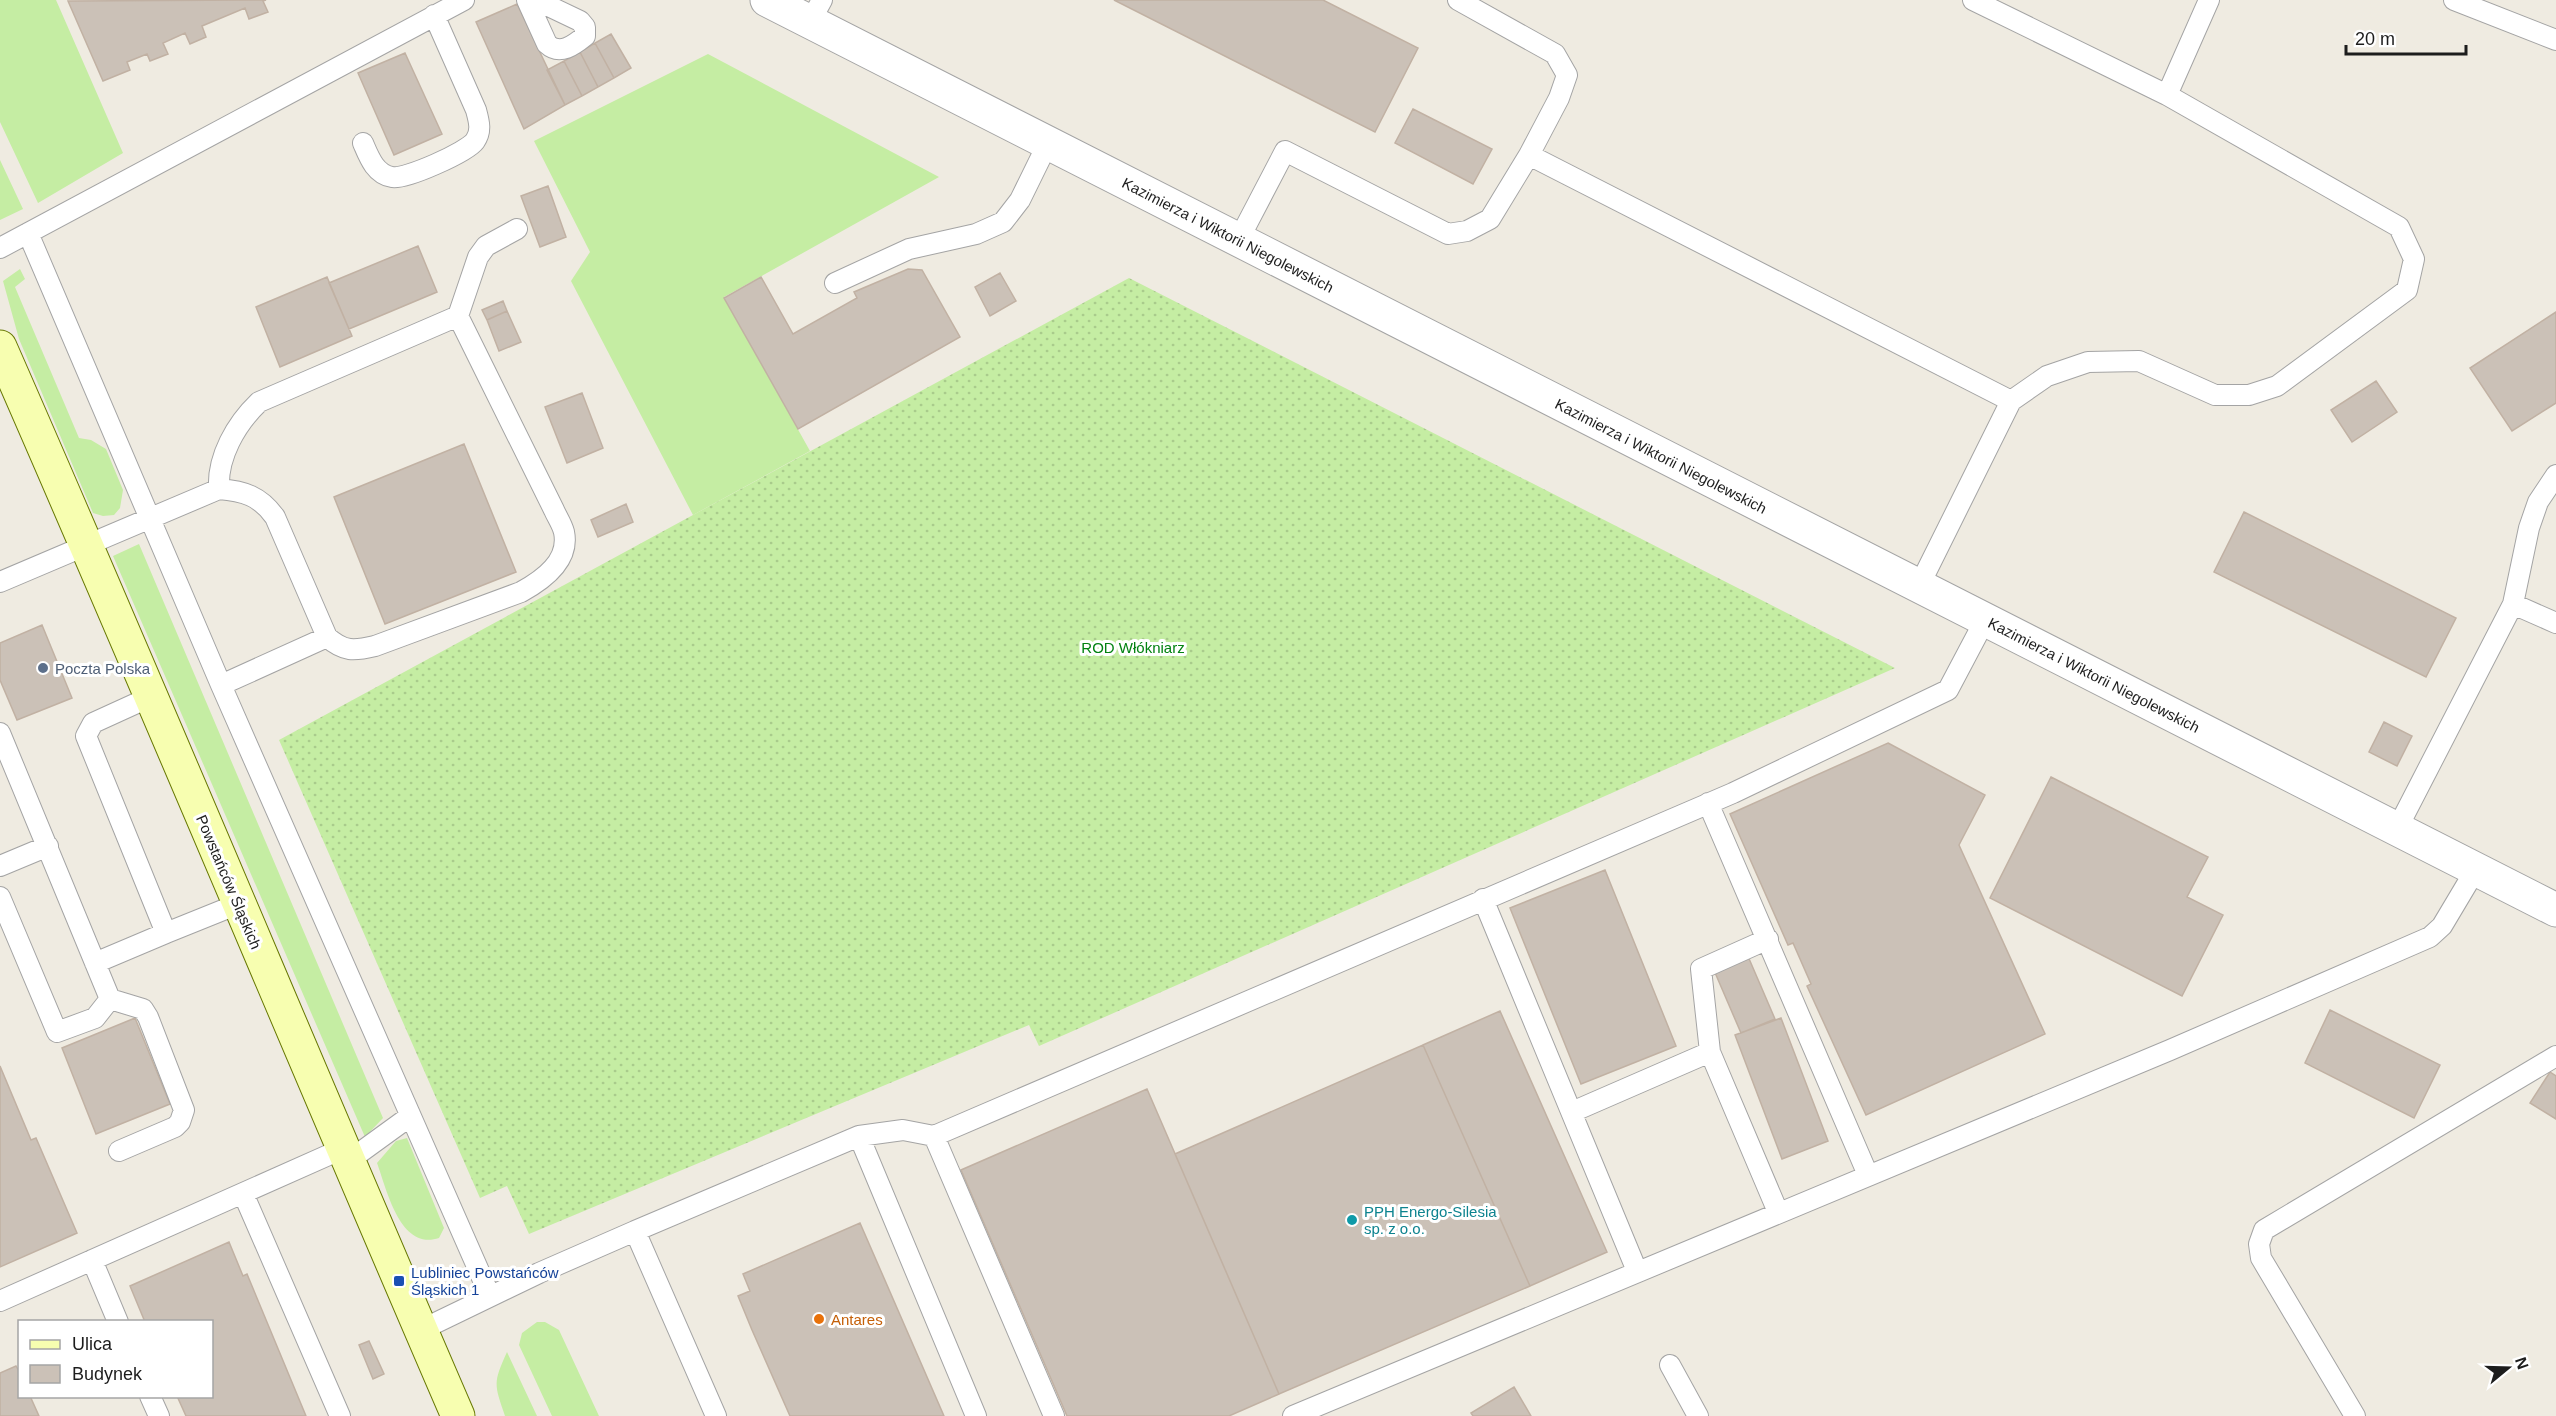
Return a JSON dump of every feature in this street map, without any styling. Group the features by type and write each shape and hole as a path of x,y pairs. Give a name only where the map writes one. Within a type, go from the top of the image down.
{"main road":[{"name":"Powstańców Śląskich","path":"0,347 87,545 458,1416"}],"street":[{"name":"Kazimierza i Wiktorii Niegolewskich","path":"767,0 816,11 1048,143 2556,910"}],"lane":[{"path":"0,248 464,0"},
{"path":"527,0 547,44 553,50 561,51 585,36 585,27 580,21 536,0"},
{"path":"1238,241 1285,151 1448,234 1467,231 1490,219 1529,155 1559,98 1567,75 1555,54 1458,0"},
{"path":"1919,586 2011,401 2047,375 2088,362 2139,361 2215,395 2249,395 2277,386 2407,290 2415,260 2399,227 2167,95 1973,0"},
{"path":"2167,95 2209,0"},
{"path":"2454,0 2556,40"},
{"path":"363,143 372,164 393,178 406,176 467,149 477,139 480,125 476,110 434,15"},
{"path":"835,283 909,249 976,234 1003,222 1020,200 1048,143"},
{"path":"1529,155 2011,401"},
{"path":"0,582 219,489 251,495 266,504 275,517 327,637 337,646 351,651 397,637 521,592 539,582 565,551 564,531 458,316 478,257 486,246 517,229"},
{"path":"28,233 221,686 409,1117 490,1296"},
{"path":"219,489 218,472 222,457 247,413 259,402 458,316"},
{"path":"2397,829 2513,604 2529,528 2538,502 2556,475"},
{"path":"2513,604 2556,623"},
{"path":"421,1330 490,1296 635,1231 859,1136 903,1130 934,1136 1708,803 1948,690 1985,620"},
{"path":"221,686 327,637"},
{"path":"150,697 93,723 86,736 166,933"},
{"path":"0,733 110,999"},
{"path":"1708,803 1868,1175"},
{"path":"0,866 48,846"},
{"path":"1293,1416 2170,1050 2430,937 2442,926 2476,869"},
{"path":"0,897 57,1032 95,1018 110,999"},
{"path":"1483,899 1636,1271"},
{"path":"95,963 238,904"},
{"path":"1768,939 1701,969 1710,1052 1778,1212"},
{"path":"110,999 143,1009 184,1110 180,1122 175,1127 119,1151"},
{"path":"1572,1112 1710,1052"},
{"path":"2355,1416 2261,1258 2259,1244 2264,1230 2556,1056"},
{"path":"0,1300 243,1193 345,1155 409,1117"},
{"path":"859,1136 976,1416"},
{"path":"934,1136 1054,1416"},
{"path":"243,1193 340,1416"},
{"path":"635,1231 716,1416"},
{"path":"92,1260 117,1320"},
{"path":"1670,1365 1698,1416"},
{"path":"151,1398 159,1416"}],"green space":[{"path":"0,0 56,0 123,153 38,203 0,122"},
{"path":"708,54 939,177 724,297 810,451 693,515 571,281 590,252 534,141"},
{"path":"0,160 23,209 0,220"},
{"path":"20,269 25,279 15,287 79,438 91,440 106,449 123,490 120,508 114,515 103,516 93,513 19,339 3,281"},
{"name":"ROD Włókniarz","path":"1129,278 1895,668 1039,1046 1029,1025 529,1234 507,1186 480,1198 279,740"},
{"path":"139,544 383,1118 365,1137 113,556"},
{"path":"407,1138 444,1228 439,1238 426,1240 414,1236 405,1227 397,1216 377,1163 396,1141"},
{"path":"537,1322 545,1322 559,1330 599,1416 552,1416 519,1345 522,1333"},
{"path":"507,1352 537,1416 505,1416 497,1390 497,1377"}],"building":[{"path":"266,0 263,1 268,12 249,19 245,8 202,26 206,37 190,44 185,33 163,43 168,54 150,61 147,54 127,62 130,70 103,81 68,1"},
{"path":"1114,0 1323,0 1418,48 1375,132"},
{"path":"517,4 565,105 524,129 476,22"},
{"path":"611,34 631,68 614,78 595,43"},
{"path":"595,43 614,78 598,87 580,52"},
{"path":"580,52 598,87 582,96 564,61"},
{"path":"405,53 442,134 394,155 358,73"},
{"path":"564,61 582,96 565,105 547,70"},
{"path":"1413,109 1492,149 1473,184 1395,143"},
{"path":"548,186 566,237 540,247 521,196"},
{"path":"418,246 437,292 349,329 329,283"},
{"path":"908,269 922,270 960,337 798,429 724,298 761,277 793,334 857,298 854,292"},
{"path":"1000,273 1016,301 990,316 975,287"},
{"path":"327,277 352,336 280,367 256,307"},
{"path":"503,301 507,311 487,320 482,310"},
{"path":"507,311 521,342 499,351 487,320"},
{"path":"2556,312 2556,403 2512,431 2470,368"},
{"path":"2376,381 2397,412 2352,442 2331,410"},
{"path":"582,393 603,448 567,463 545,407"},
{"path":"464,444 516,572 385,624 334,497"},
{"path":"626,504 633,522 598,537 591,520"},
{"path":"2244,512 2456,618 2426,677 2214,572"},
{"path":"42,625 72,698 17,720 0,680 0,643"},
{"path":"2384,722 2412,736 2397,766 2369,752"},
{"path":"1888,743 1985,795 1959,845 2045,1034 1866,1115 1807,986 1811,984 1793,943 1788,945 1730,814"},
{"path":"2051,777 2208,857 2187,897 2223,915 2182,996 1990,898"},
{"path":"1605,870 1676,1046 1581,1084 1510,908"},
{"path":"1747,954 1775,1019 1741,1033 1713,968"},
{"path":"2330,1010 2440,1065 2414,1118 2305,1063"},
{"path":"1500,1011 1607,1252 1530,1286 1423,1045"},
{"path":"135,1018 170,1104 96,1134 62,1048"},
{"path":"1781,1018 1828,1141 1782,1159 1735,1035"},
{"name":"PPH Energo-Silesia sp. z o.o.","path":"1423,1045 1530,1286 1279,1394 1175,1154"},
{"path":"0,1066 31,1140 36,1138 77,1233 0,1267"},
{"path":"2550,1072 2556,1076 2556,1119 2530,1103"},
{"path":"1147,1089 1279,1394 1229,1416 1067,1416 961,1170"},
{"path":"860,1223 944,1416 790,1416 752,1330 738,1296 750,1291 743,1274"},
{"path":"229,1242 243,1276 247,1274 306,1416 186,1416 178,1398 213,1398 213,1320 144,1320 130,1286"},
{"path":"369,1341 384,1374 373,1379 359,1345"},
{"path":"16,1366 18,1398 31,1398 39,1416 0,1416 0,1373"},
{"path":"1514,1387 1531,1416 1473,1416 1471,1413"}],"place":[{"name":"Poczta Polska","path":"43,668"},
{"name":"PPH Energo-Silesia sp. z o.o.","path":"1352,1220"},
{"name":"Lubliniec Powstańców Śląskich 1","path":"399,1281"},
{"name":"Antares","path":"819,1319"}]}
